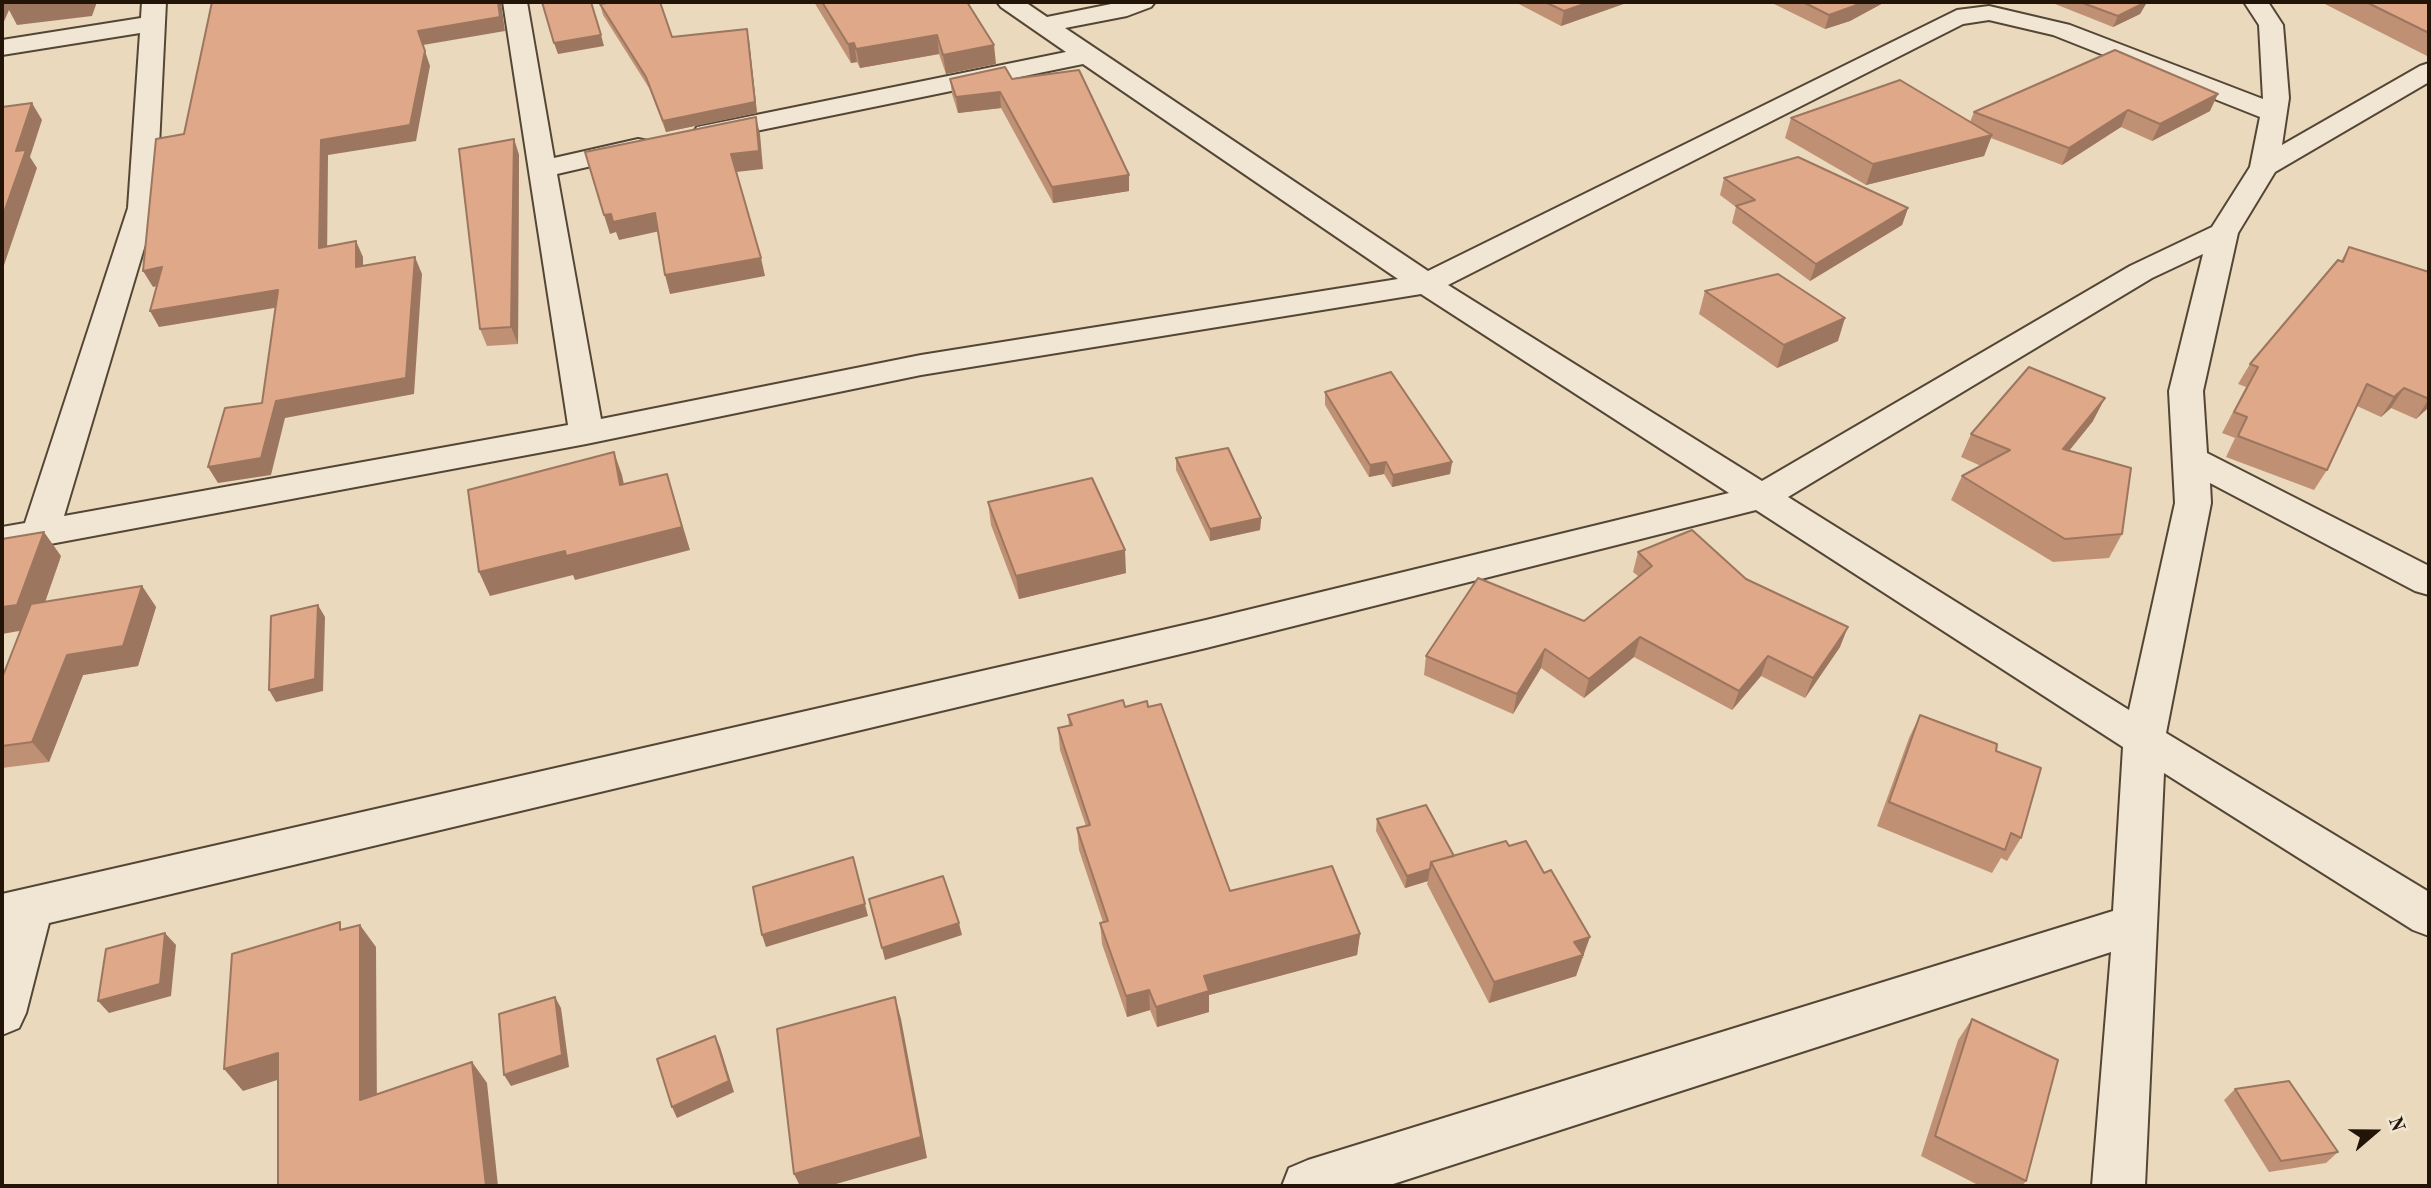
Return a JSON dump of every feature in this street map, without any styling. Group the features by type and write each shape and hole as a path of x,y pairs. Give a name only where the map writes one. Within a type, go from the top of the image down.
{"street":[{"path":"514,2 586,433"},
{"path":"1009,2 1426,284 2144,740 2429,916"},
{"path":"1044,25 1118,11 1143,2"},
{"path":"2119,1186 2136,924 2144,740 2193,503 2186,391 2223,233 2264,167 2276,98 2271,26 2256,2"},
{"path":"2,47 153,13 142,208 41,532"},
{"path":"2,540 586,433 921,365 1426,284 1957,17 1989,13 2061,30 2274,113"},
{"path":"541,169 1089,55"},
{"path":"2264,167 2423,81"},
{"path":"2,1013 16,911 1206,634 1761,497 2141,272 2223,233"},
{"path":"2191,459 2429,582"},
{"path":"1308,1186 2136,924"}],"building":[{"path":"8,2 32,2 6,5"},
{"path":"212,2 498,2 500,17 418,31 425,51 410,125 321,140 319,248 356,241 356,267 415,257 406,378 276,401 261,458 208,467 225,408 262,403 278,290 150,311 162,267 143,271 156,139 184,134"},
{"path":"542,2 591,2 601,35 554,43"},
{"path":"660,2 672,37 747,29 755,102 663,121 646,77 600,4"},
{"path":"822,2 967,2 994,45 943,55 937,35 856,49 854,43 848,44"},
{"path":"1545,2 1590,2 1564,11"},
{"path":"1803,2 1862,2 1829,15"},
{"path":"2080,2 2146,2 2118,16"},
{"path":"2366,2 2429,2 2429,33"},
{"path":"2115,50 2218,94 2160,124 2128,110 2069,148 1974,112"},
{"path":"1005,67 1012,79 1079,70 1129,175 1052,187 1000,92 956,97 950,79"},
{"path":"1900,80 1992,135 1873,164 1791,118"},
{"path":"32,103 16,151 26,150 2,218 2,107"},
{"path":"756,117 759,151 731,154 761,258 665,275 655,213 613,222 611,214 604,215 585,152"},
{"path":"514,139 511,327 480,329 459,149"},
{"path":"1798,157 1908,208 1816,264 1736,206 1755,200 1724,178"},
{"path":"2349,247 2429,272 2429,399 2404,388 2394,397 2367,384 2327,470 2238,436 2247,417 2234,412 2258,367 2250,364 2338,260 2343,262"},
{"path":"1778,274 1845,318 1784,345 1705,291"},
{"path":"2029,367 2105,398 2063,449 2131,468 2122,534 2065,539 1962,476 2010,450 1971,434"},
{"path":"1391,372 1452,462 1393,475 1386,462 1370,465 1325,392"},
{"path":"1228,448 1261,518 1210,529 1176,458"},
{"path":"614,452 620,485 667,474 682,527 566,556 565,551 479,572 468,490"},
{"path":"1092,478 1125,550 1016,576 988,502"},
{"path":"1692,530 1746,579 1848,627 1813,678 1768,656 1739,691 1640,637 1589,679 1545,649 1517,694 1426,656 1478,578 1584,621 1652,566 1638,552"},
{"path":"44,532 17,605 2,607 2,539"},
{"path":"142,586 123,646 67,655 32,742 2,746 2,678 31,604"},
{"path":"318,605 315,679 269,690 271,616"},
{"path":"1123,700 1125,707 1147,701 1148,707 1161,704 1230,891 1332,866 1360,934 1204,976 1209,991 1156,1007 1149,990 1126,996 1100,923 1108,921 1077,828 1090,825 1058,728 1072,725 1068,715"},
{"path":"1920,715 1997,744 1996,751 2041,768 2021,838 2011,833 2005,850 1889,802"},
{"path":"1426,805 1454,856 1431,862 1430,869 1407,876 1377,819"},
{"path":"1506,841 1509,846 1526,841 1544,873 1551,870 1590,937 1574,942 1583,955 1494,982 1431,862"},
{"path":"853,857 865,904 762,935 753,887"},
{"path":"943,876 959,923 882,948 869,899"},
{"path":"340,922 340,930 360,925 360,1100 472,1062 486,1186 278,1186 278,1053 224,1069 232,954"},
{"path":"165,933 160,984 98,1001 106,949"},
{"path":"555,997 562,1055 504,1075 499,1014"},
{"path":"895,997 921,1137 794,1174 777,1029"},
{"path":"1972,1019 2058,1060 2026,1181 1935,1136"},
{"path":"715,1036 729,1081 672,1107 657,1059"},
{"path":"2289,1081 2338,1152 2281,1161 2235,1089"}]}
